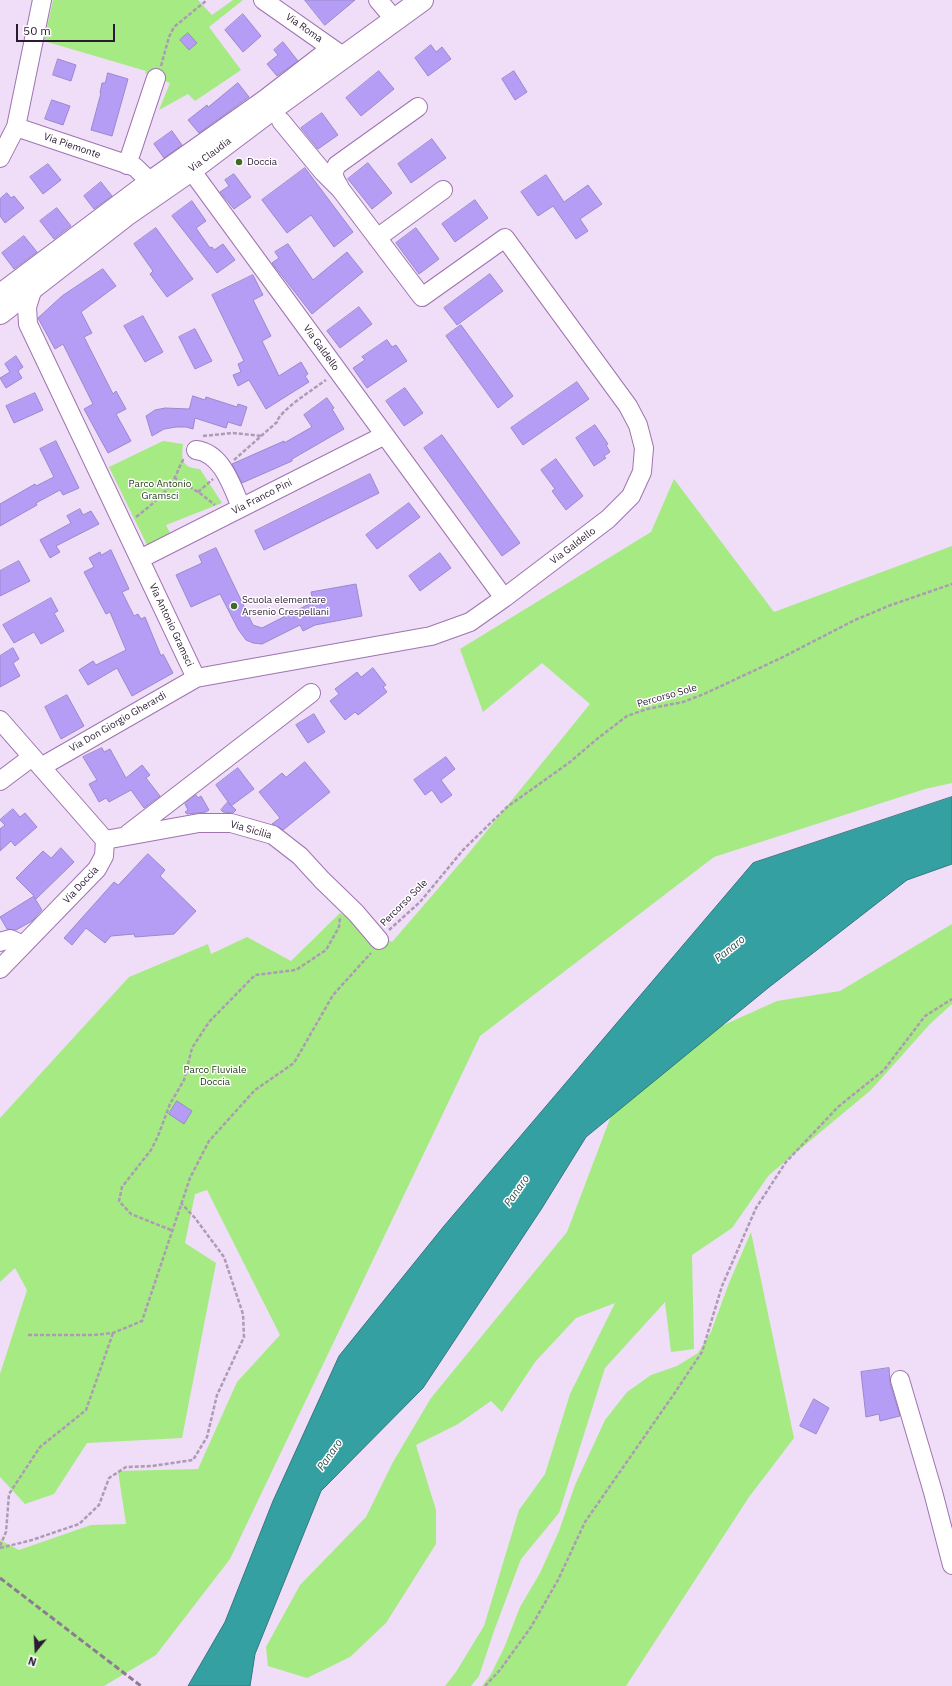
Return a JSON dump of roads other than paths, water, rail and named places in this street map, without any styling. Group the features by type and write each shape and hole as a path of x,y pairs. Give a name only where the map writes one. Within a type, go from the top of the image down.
{"main road":[{"name":"Via Claudia","path":"1,306 33,288 154,186 191,170 272,109 337,52 395,20 422,0"}],"street":[{"path":"0,158 16,127 42,0"},
{"name":"Via Roma","path":"263,0 337,52"},
{"path":"378,0 395,20"},
{"path":"28,324 10,314 1,306 265,99 337,52"},
{"path":"127,165 156,78"},
{"name":"Via Galdello","path":"191,170 504,598 608,519 631,496 642,472 644,448 638,425 628,406 505,238 422,297 341,190 333,176 337,165 418,107"},
{"name":"Via Galdello","path":"281,121 323,172 341,190"},
{"name":"Via Piemonte","path":"16,127 135,167 154,186"},
{"path":"377,238 443,190"},
{"path":"28,324 27,311 33,288"},
{"name":"Via Antonio Gramsci","path":"28,324 196,678 431,636 470,622 504,598"},
{"name":"Via Franco Pini","path":"140,559 385,435"},
{"path":"193,447 211,456 223,470 242,507"},
{"name":"Via Don Giorgio Gherardi","path":"37,762 196,678"},
{"path":"124,837 311,693"},
{"path":"0,720 105,840"},
{"path":"0,781 37,762"},
{"name":"Via Sicilia","path":"105,840 199,823 231,823 273,834 300,856 356,913 379,940"},
{"name":"Via Doccia","path":"0,969 97,869 104,856 105,840"},
{"path":"0,942 10,940 23,945"},
{"path":"900,1380 933,1492 952,1565"}],"water":[{"name":"Panaro","path":"952,797 952,864 907,880 768,988 586,1137 542,1208 423,1388 321,1491 255,1654 250,1686 188,1686 225,1622 273,1501 339,1356 444,1226 753,863"}],"railway":[{"path":"0,1578 141,1686"}],"place":[{"name":"Doccia","path":"239,162"},
{"name":"Scuola elementare Arsenio Crespellani","path":"234,606"}],"park label":[{"name":"Parco Antonio Gramsci","path":"160,490"},
{"name":"Parco Fluviale Doccia","path":"215,1076"}]}
